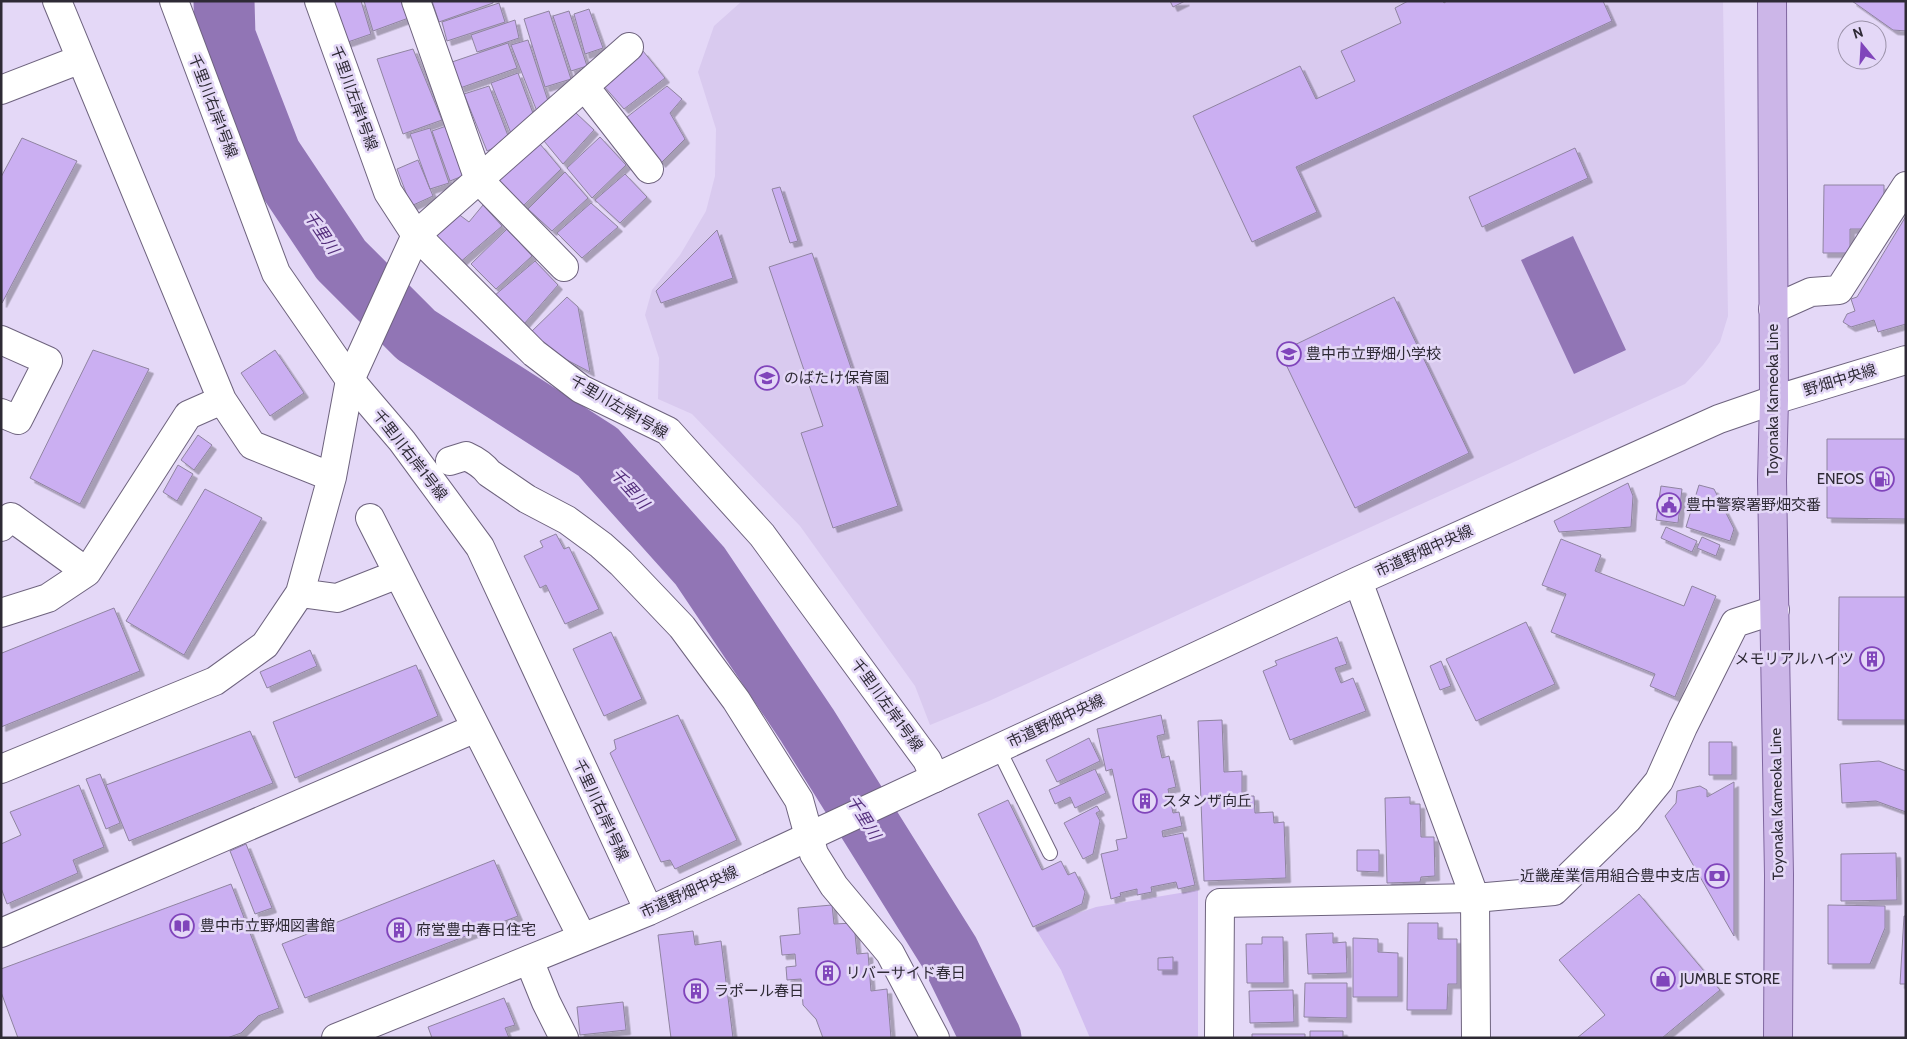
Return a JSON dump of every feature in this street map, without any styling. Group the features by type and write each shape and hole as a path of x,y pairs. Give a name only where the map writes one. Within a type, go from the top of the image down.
{"main road":[{"name":"Toyonaka Kameoka Line","path":"1772,1 1774,400 1772,480 1779,875 1778,1038"}],"street":[{"path":"57,1 222,400 252,445 332,477"},
{"name":"千里川右岸1号線","path":"174,1 276,273 355,369 402,440 480,547 649,911"},
{"name":"千里川左岸1号線","path":"319,1 388,192 412,245 534,353 581,389 668,431 762,535 927,760 929,781"},
{"path":"416,1 479,180 564,267"},
{"path":"1,769 216,681 265,645 300,593 332,477 355,369 412,245 479,180 629,47"},
{"path":"1,90 81,60"},
{"path":"585,87 649,169"},
{"path":"1773,309 1811,292 1839,290 1906,186"},
{"path":"1,340 48,361 18,420 1,413"},
{"name":"野畑中央線","path":"1774,400 1906,360"},
{"path":"1,613 48,598 86,572 188,415 222,400"},
{"name":"市道野畑中央線","path":"336,1038 649,911 1358,581 1719,419 1774,400"},
{"name":"千里川右岸1号線","path":"450,461 460,456 473,459 486,468 489,473 527,499 568,520 615,557 666,609 746,714 818,832 814,854 834,886 890,953 935,1038"},
{"path":"1,527 11,517 86,572"},
{"path":"370,518 582,937"},
{"path":"300,593 337,598 398,574"},
{"path":"1358,581 1475,898 1476,1038"},
{"path":"1219,1038 1220,903 1475,898 1554,892 1628,819 1659,781 1683,727 1735,623 1775,610"},
{"path":"1,933 476,728"},
{"path":"529,960 546,1002 564,1038"}],"lane":[{"path":"998,748 1050,853"}],"shaded area":[{"name":"豊中市立野畑小学校","path":"742,1 1723,1 1728,316 1720,342 1703,365 1685,384 989,701 930,725 915,686 800,526 692,414 658,399 659,358 645,315 652,290 680,255 706,211 715,176 716,129 698,72 714,26"},
{"path":"1573,236 1626,350 1574,374 1521,260"},
{"path":"1198,890 1198,1038 1090,1038 1061,970 1035,928 1096,907"}],"building":[{"path":"334,1 361,1 371,34 345,43"},
{"path":"364,1 409,1 414,16 373,31"},
{"path":"432,1 493,1 493,3 439,22"},
{"path":"1170,1 1185,1 1173,7"},
{"path":"1408,1 1443,1 1444,3 1447,1 1603,1 1612,21 1296,167 1317,212 1252,242 1193,116 1300,66 1316,99 1355,81 1341,51 1401,23 1395,8"},
{"path":"1852,1 1906,1 1906,31 1893,30 1887,26 1887,20 1879,20"},
{"path":"499,3 505,22 447,41 442,22"},
{"path":"589,9 603,48 585,54 574,14"},
{"path":"549,11 571,79 545,87 524,19"},
{"path":"569,11 587,66 571,71 553,16"},
{"path":"515,20 519,38 477,52 471,35"},
{"path":"528,40 549,104 538,114 511,45"},
{"path":"508,43 517,68 460,88 452,62"},
{"path":"413,49 442,120 403,134 377,59"},
{"path":"643,51 665,78 624,109 603,85"},
{"path":"518,73 534,116 512,136 491,83"},
{"path":"489,86 510,141 487,151 464,94"},
{"path":"667,86 682,99 670,113 685,139 661,163 627,117"},
{"path":"576,113 594,130 563,164 544,141"},
{"path":"455,123 470,173 450,181 432,131"},
{"path":"430,128 449,183 430,189 410,134"},
{"path":"600,137 626,165 592,198 567,168"},
{"path":"22,138 77,161 2,303 1,177"},
{"path":"540,144 561,169 521,208 498,181"},
{"path":"1575,148 1588,178 1482,227 1469,197"},
{"path":"418,160 433,196 411,206 397,169"},
{"path":"565,172 588,198 552,231 528,209"},
{"path":"625,174 647,197 620,223 595,200"},
{"path":"1824,185 1884,185 1884,202 1865,229 1850,229 1850,253 1823,253"},
{"path":"780,187 798,241 790,243 772,189"},
{"path":"591,203 618,227 582,258 557,233"},
{"path":"483,205 502,226 458,264 432,236 457,213 469,222"},
{"path":"1906,216 1906,324 1878,332 1874,320 1851,327 1843,322 1847,314 1855,311 1851,299 1857,297"},
{"path":"507,229 532,256 496,289 471,264"},
{"path":"717,230 733,278 661,303 656,291"},
{"path":"812,253 898,506 833,528 801,433 823,426 769,267"},
{"path":"535,261 558,285 524,324 494,296"},
{"path":"567,297 578,307 590,372 542,347 530,333"},
{"path":"1394,297 1469,453 1355,508 1280,352"},
{"path":"93,350 149,369 80,504 30,478"},
{"path":"275,350 304,393 270,416 241,373"},
{"path":"198,435 212,445 194,470 181,460"},
{"path":"1827,439 1906,439 1906,519 1827,518"},
{"path":"178,465 193,474 177,501 163,492"},
{"path":"1628,483 1633,496 1631,527 1559,532 1554,521"},
{"path":"1699,485 1714,489 1734,529 1730,541 1686,527"},
{"name":"豊中警察署野畑交番","path":"1661,486 1682,489 1678,523 1656,520"},
{"path":"205,489 262,518 184,655 126,621"},
{"path":"1666,527 1697,541 1692,552 1661,538"},
{"path":"556,534 564,549 569,547 599,609 565,624 546,585 540,588 524,556 543,547 540,541"},
{"path":"1702,537 1720,545 1716,556 1697,548"},
{"path":"1561,539 1601,555 1595,571 1684,606 1692,586 1716,596 1675,697 1650,686 1655,674 1551,632 1566,594 1542,585"},
{"name":"メモリアルハイツ","path":"1839,597 1906,597 1906,720 1838,720"},
{"path":"114,608 140,671 1,727 1,651 2,653"},
{"path":"1526,622 1555,684 1476,721 1446,659"},
{"path":"611,632 642,699 604,716 573,649"},
{"path":"1337,637 1347,664 1335,668 1341,683 1353,678 1366,711 1290,740 1263,671 1277,665 1275,661"},
{"path":"310,650 317,666 267,688 260,672"},
{"path":"1441,661 1451,686 1440,690 1430,666"},
{"path":"416,665 438,716 295,778 273,722"},
{"path":"678,715 737,840 675,869 670,860 661,862 610,753 616,749 614,740"},
{"name":"スタンザ向丘","path":"1161,715 1165,734 1157,736 1162,758 1169,756 1176,787 1168,789 1173,813 1179,812 1182,826 1162,831 1163,837 1183,833 1195,885 1178,889 1176,882 1151,887 1152,892 1137,895 1137,889 1120,893 1121,896 1111,899 1101,854 1118,850 1116,840 1127,838 1112,769 1106,771 1097,729"},
{"path":"1222,720 1224,772 1242,771 1242,796 1254,796 1255,813 1273,812 1274,823 1284,822 1286,878 1204,881 1198,721"},
{"path":"250,731 273,783 129,841 106,785"},
{"path":"1089,738 1100,761 1057,782 1046,760"},
{"path":"1709,742 1732,742 1732,775 1709,775"},
{"path":"1879,761 1906,771 1906,812 1876,801 1842,803 1840,764"},
{"path":"1095,769 1106,793 1075,808 1070,797 1055,804 1049,790"},
{"path":"100,774 120,823 106,829 86,779"},
{"name":"近畿産業信用組合豊中支店","path":"1734,782 1734,936 1665,816 1676,803 1677,791 1700,786 1707,790 1707,797"},
{"path":"79,785 104,847 73,860 78,873 7,904 1,888 1,844 21,835 10,812"},
{"path":"1410,797 1410,804 1420,804 1421,837 1434,837 1435,876 1421,877 1420,882 1387,883 1385,798"},
{"path":"1008,800 1042,870 1061,861 1068,875 1075,872 1085,892 1082,904 1033,927 978,814"},
{"path":"1097,806 1100,811 1096,813 1100,821 1093,854 1083,859 1064,823"},
{"path":"246,844 272,908 255,914 230,851"},
{"path":"1357,850 1379,850 1379,872 1357,871"},
{"path":"1896,853 1897,900 1841,901 1841,854"},
{"name":"府営豊中春日住宅","path":"494,860 518,916 305,998 282,944"},
{"name":"豊中市立野畑図書館","path":"231,884 279,1008 258,1016 241,1033 227,1038 18,1038 1,992 1,969"},
{"path":"1639,894 1720,990 1662,1038 1577,1038 1605,1015 1559,960"},
{"name":"リバーサイド春日","path":"832,905 834,924 854,923 857,954 868,953 871,991 887,989 891,1038 823,1038 816,1019 803,1005 801,979 787,980 786,967 796,966 795,954 782,955 780,936 800,934 798,908"},
{"path":"1828,905 1885,906 1885,928 1870,964 1828,964"},
{"path":"1904,916 1906,916 1906,984 1900,984"},
{"path":"1408,923 1438,923 1438,939 1457,939 1457,984 1448,984 1447,1010 1407,1010"},
{"name":"ラポール春日","path":"693,931 695,945 721,941 733,1038 671,1038 658,935"},
{"path":"1333,933 1333,943 1346,942 1347,973 1308,974 1306,934"},
{"path":"1262,937 1283,937 1284,983 1247,983 1246,944 1262,944"},
{"path":"1353,938 1378,939 1378,952 1398,953 1398,997 1353,997"},
{"path":"1173,957 1173,970 1158,970 1158,958"},
{"path":"1305,983 1347,983 1347,1018 1304,1017"},
{"path":"1293,990 1294,1022 1250,1023 1249,991"},
{"path":"504,998 515,1025 505,1028 509,1038 432,1038 428,1027"},
{"path":"623,1002 626,1030 580,1035 577,1007"},
{"path":"1310,1031 1343,1031 1343,1038 1310,1038"},
{"path":"1252,1034 1305,1034 1305,1038 1252,1038"}],"waterway":[{"name":"千里川","path":"224,1 225,36 271,155 341,260 416,335 598,452 700,566 807,725 949,952 991,1038"}],"place":[{"name":"豊中市立野畑小学校","path":"1289,354"},
{"name":"のばたけ保育園","path":"767,378"},
{"name":"ENEOS","path":"1882,479"},
{"name":"豊中警察署野畑交番","path":"1669,505"},
{"name":"メモリアルハイツ","path":"1872,659"},
{"name":"スタンザ向丘","path":"1145,801"},
{"name":"近畿産業信用組合豊中支店","path":"1717,876"},
{"name":"豊中市立野畑図書館","path":"182,926"},
{"name":"府営豊中春日住宅","path":"399,930"},
{"name":"リバーサイド春日","path":"828,973"},
{"name":"JUMBLE STORE","path":"1663,979"},
{"name":"ラポール春日","path":"696,991"}]}
